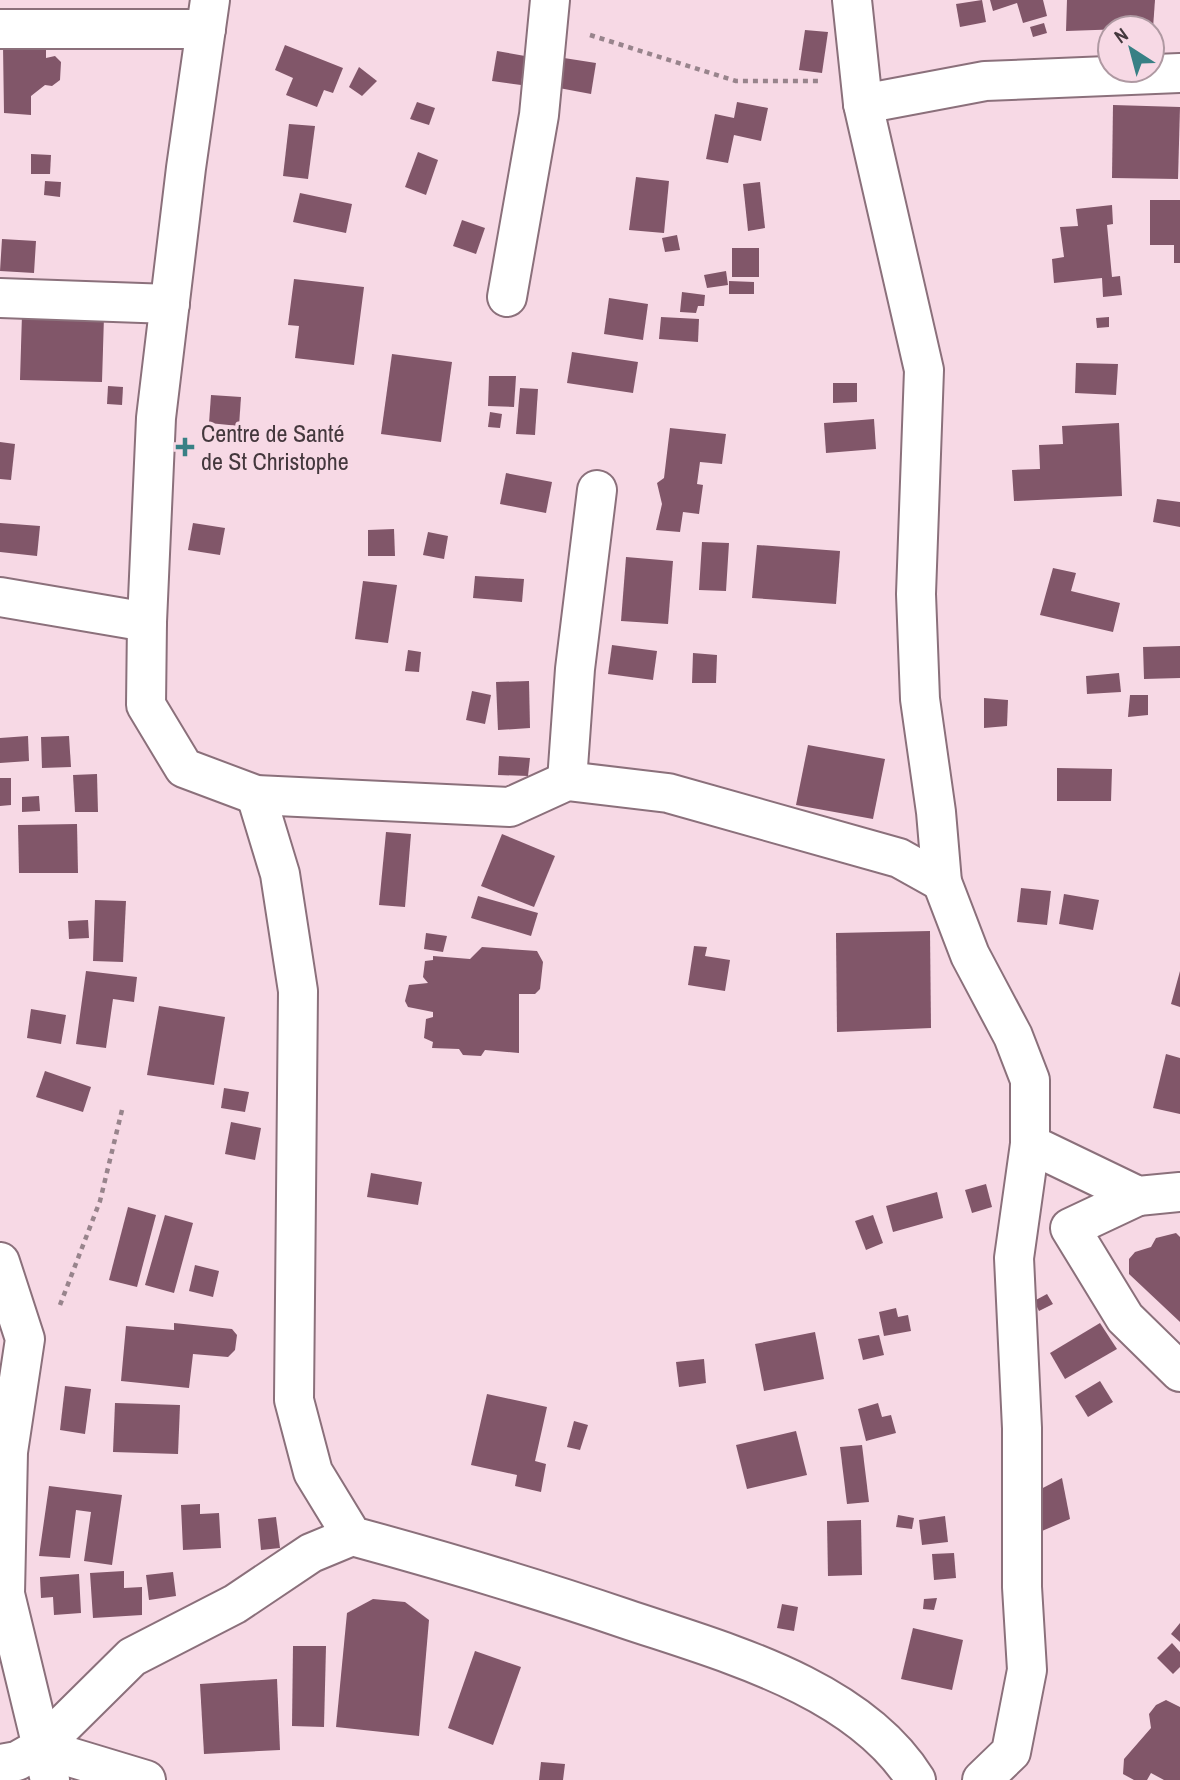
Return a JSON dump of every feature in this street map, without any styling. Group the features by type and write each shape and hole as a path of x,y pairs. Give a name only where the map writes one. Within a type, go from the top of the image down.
{"street":[{"path":"852,0 853,29 862,93 924,370 917,620 920,699 942,882 970,956 1013,1036 1030,1080 1030,1143 1014,1258 1022,1428 1022,1587 1027,1670 1012,1752 982,1780"},
{"path":"507,297 539,115 548,10"},
{"path":"0,29 208,15 156,418 147,622 146,705 184,768 256,795 510,807 567,781 681,796 899,858 942,882"},
{"path":"862,93 985,81 1180,73"},
{"path":"0,298 170,304"},
{"path":"567,781 575,669 597,490"},
{"path":"0,597 147,622"},
{"path":"256,795 280,874 298,991 294,1399 313,1472 352,1535"},
{"path":"1030,1143 1138,1196"},
{"path":"1014,1258 1138,1196 1180,1192"},
{"path":"1070,1228 1125,1318 1180,1372"},
{"path":"0,1262 25,1339 8,1452 5,1594 45,1764"},
{"path":"45,1764 132,1657 235,1604 311,1553 352,1535 492,1574 766,1666 831,1700 901,1756 916,1780"},
{"path":"0,1764 17,1761 45,1764 146,1780"}],"path":[{"path":"548,10 736,81 862,93"},
{"path":"25,1339 55,1316 100,1201 122,1110"}],"building":[{"path":"982,0 986,22 960,27 956,4"},
{"path":"990,0 1043,0 1047,16 1023,23 1017,3 993,11"},
{"path":"1067,0 1155,0 1154,14 1096,14 1096,30 1066,31"},
{"path":"1044,23 1047,33 1033,37 1030,27"},
{"path":"805,30 828,32 822,73 799,70"},
{"path":"285,45 343,68 333,93 324,90 317,107 286,95 293,78 275,70"},
{"path":"3,46 46,47 46,58 55,56 61,62 60,80 52,86 45,85 31,96 31,115 4,113"},
{"path":"497,51 525,56 521,85 492,81"},
{"path":"564,58 596,63 591,94 559,88"},
{"path":"359,67 377,81 362,96 349,87"},
{"path":"417,102 435,108 429,125 410,119"},
{"path":"737,102 768,108 761,141 734,135 728,163 706,159 715,114 734,118"},
{"path":"1113,105 1180,107 1178,179 1112,178"},
{"path":"289,124 315,126 308,179 283,176"},
{"path":"418,152 438,160 426,195 405,187"},
{"path":"31,154 51,155 50,174 31,174"},
{"path":"636,177 669,181 664,233 629,230"},
{"path":"45,181 61,182 60,197 44,195"},
{"path":"760,182 765,228 748,231 743,184"},
{"path":"300,193 352,204 346,233 293,222"},
{"path":"1150,200 1180,200 1180,263 1174,263 1174,245 1150,245"},
{"path":"1112,205 1113,224 1107,225 1112,277 1120,276 1122,295 1103,297 1102,278 1054,283 1052,259 1064,257 1060,227 1078,226 1076,209"},
{"path":"462,220 485,228 476,254 453,246"},
{"path":"677,235 680,250 665,252 662,238"},
{"path":"2,239 36,241 34,273 0,271"},
{"path":"732,248 759,248 759,277 732,277"},
{"path":"726,271 728,285 707,288 704,275"},
{"path":"294,279 364,287 354,365 295,358 299,326 288,325"},
{"path":"729,281 754,282 754,294 729,294"},
{"path":"682,292 705,295 704,306 698,306 696,313 680,312"},
{"path":"609,298 648,304 643,340 604,334"},
{"path":"22,314 104,316 102,382 20,380"},
{"path":"661,317 699,319 698,342 659,339"},
{"path":"1109,317 1109,327 1097,328 1096,318"},
{"path":"572,352 638,362 633,393 567,383"},
{"path":"392,354 452,362 441,442 381,434"},
{"path":"1076,363 1118,364 1116,395 1075,393"},
{"path":"489,376 516,376 514,407 488,406"},
{"path":"833,383 857,383 857,402 833,403"},
{"path":"108,386 123,387 122,405 107,404"},
{"path":"520,388 538,389 535,435 516,434"},
{"path":"211,395 241,397 239,426 209,423"},
{"path":"490,412 502,414 500,428 488,427"},
{"path":"874,419 876,449 826,453 824,423"},
{"path":"1119,423 1122,496 1014,501 1012,470 1040,469 1039,445 1063,444 1062,426"},
{"path":"670,428 726,434 722,464 700,462 697,484 703,485 699,514 683,512 680,532 656,530 662,504 657,483 664,478"},
{"path":"0,442 15,444 11,480 0,479"},
{"path":"506,473 552,482 546,513 500,504"},
{"path":"1157,499 1180,502 1180,527 1153,522"},
{"path":"0,523 40,526 37,556 0,552"},
{"path":"193,523 225,528 220,555 188,550"},
{"path":"394,529 395,556 368,556 368,530"},
{"path":"428,532 448,536 444,559 423,555"},
{"path":"702,542 729,543 726,591 699,590"},
{"path":"757,545 840,551 836,604 752,598"},
{"path":"626,557 673,561 668,624 621,621"},
{"path":"1053,568 1076,573 1071,591 1120,603 1113,632 1040,615"},
{"path":"475,576 524,579 522,602 473,598"},
{"path":"363,581 397,585 388,643 355,639"},
{"path":"612,645 657,651 653,680 608,674"},
{"path":"1180,646 1180,678 1144,679 1143,647"},
{"path":"408,650 421,652 419,672 405,671"},
{"path":"693,653 717,655 716,683 692,683"},
{"path":"1119,673 1121,692 1087,694 1086,676"},
{"path":"529,681 530,728 498,730 496,682"},
{"path":"472,691 491,695 485,724 466,720"},
{"path":"1130,695 1148,695 1148,715 1128,717"},
{"path":"984,698 1008,700 1007,726 984,728"},
{"path":"28,736 29,761 0,763 0,738"},
{"path":"69,736 71,767 42,768 41,737"},
{"path":"808,745 885,759 873,819 796,805"},
{"path":"499,756 530,758 528,776 498,775"},
{"path":"1057,768 1112,769 1111,801 1057,801"},
{"path":"97,774 98,812 75,812 73,775"},
{"path":"0,778 11,778 11,805 0,806"},
{"path":"39,796 40,811 22,812 22,797"},
{"path":"77,824 78,873 19,873 18,825"},
{"path":"386,832 411,834 405,907 379,905"},
{"path":"502,834 555,856 534,907 481,886"},
{"path":"1021,888 1051,891 1047,925 1017,922"},
{"path":"1064,894 1099,900 1093,930 1059,924"},
{"path":"478,896 538,913 531,936 471,918"},
{"path":"95,900 126,901 123,962 93,961"},
{"path":"88,920 89,938 69,939 68,921"},
{"path":"930,931 931,1028 837,1032 836,933"},
{"path":"426,933 447,936 443,952 424,949"},
{"path":"694,946 707,947 705,956 730,960 725,991 688,985"},
{"path":"482,947 537,951 543,962 540,989 535,994 519,994 519,1053 485,1050 481,1056 463,1055 459,1049 432,1048 433,1042 424,1038 426,1019 433,1017 433,1012 408,1007 405,1001 409,985 428,983 423,977 425,961 433,960 433,956 470,959"},
{"path":"86,971 137,977 134,1002 113,999 106,1048 76,1044"},
{"path":"1180,971 1180,1007 1171,1004"},
{"path":"159,1006 225,1017 214,1085 147,1075"},
{"path":"31,1009 66,1015 61,1044 27,1038"},
{"path":"1166,1054 1180,1058 1180,1114 1153,1108"},
{"path":"45,1071 91,1087 83,1112 36,1097"},
{"path":"224,1088 249,1092 245,1112 221,1108"},
{"path":"231,1122 261,1128 255,1160 225,1154"},
{"path":"371,1173 422,1182 418,1205 367,1197"},
{"path":"986,1184 992,1207 972,1213 965,1190"},
{"path":"937,1192 943,1218 893,1232 886,1206"},
{"path":"128,1207 156,1215 137,1287 109,1280"},
{"path":"165,1215 193,1223 174,1293 145,1285"},
{"path":"873,1215 883,1243 866,1250 855,1221"},
{"path":"1176,1233 1180,1237 1180,1322 1129,1274 1129,1259 1135,1252 1151,1247 1156,1238"},
{"path":"195,1265 219,1271 213,1297 189,1291"},
{"path":"1047,1294 1053,1304 1039,1311 1034,1301"},
{"path":"896,1308 898,1317 908,1315 911,1331 884,1336 879,1312"},
{"path":"174,1323 232,1329 237,1335 235,1350 228,1357 193,1354 189,1388 121,1381 126,1326 174,1330"},
{"path":"1100,1323 1117,1349 1065,1379 1050,1353"},
{"path":"815,1332 824,1379 764,1391 755,1344"},
{"path":"879,1335 884,1355 863,1360 858,1339"},
{"path":"704,1359 706,1383 679,1387 676,1362"},
{"path":"1100,1381 1113,1402 1088,1417 1075,1396"},
{"path":"65,1386 91,1389 85,1434 60,1430"},
{"path":"487,1394 547,1407 535,1461 546,1464 541,1492 515,1486 517,1475 471,1465"},
{"path":"115,1403 180,1405 178,1454 113,1452"},
{"path":"878,1403 882,1417 891,1415 896,1433 866,1441 858,1409"},
{"path":"574,1421 588,1425 580,1450 567,1447"},
{"path":"796,1431 807,1475 747,1489 736,1445"},
{"path":"862,1445 869,1502 847,1504 840,1447"},
{"path":"1062,1478 1070,1519 1042,1531 1039,1490"},
{"path":"49,1486 122,1495 112,1565 84,1561 91,1512 76,1510 70,1558 39,1556"},
{"path":"200,1504 200,1514 219,1513 221,1548 183,1550 181,1505"},
{"path":"898,1515 914,1518 912,1529 896,1527"},
{"path":"945,1516 948,1542 922,1545 919,1520"},
{"path":"276,1517 280,1548 261,1550 258,1519"},
{"path":"861,1520 862,1575 828,1576 827,1521"},
{"path":"954,1553 956,1578 934,1580 932,1554"},
{"path":"124,1571 124,1588 142,1587 142,1615 93,1618 90,1573"},
{"path":"173,1572 176,1596 149,1600 146,1575"},
{"path":"79,1574 81,1613 54,1615 53,1597 41,1598 40,1577"},
{"path":"937,1598 934,1610 923,1609 924,1599"},
{"path":"373,1599 405,1602 429,1620 419,1736 336,1727 347,1613"},
{"path":"782,1604 798,1607 794,1631 777,1628"},
{"path":"1180,1623 1180,1642 1171,1634"},
{"path":"913,1628 963,1640 952,1690 901,1679"},
{"path":"1172,1643 1180,1652 1180,1667 1173,1674 1157,1658"},
{"path":"293,1646 326,1646 324,1727 292,1726"},
{"path":"475,1651 521,1667 493,1745 448,1728"},
{"path":"277,1679 280,1750 204,1754 200,1684"},
{"path":"1166,1700 1180,1707 1180,1780 1164,1780 1151,1773 1147,1780 1134,1780 1123,1774 1124,1759 1151,1728 1149,1714 1156,1705"},
{"path":"541,1762 565,1764 563,1780 539,1780"}],"place":[{"name":"Centre de Santé de St Christophe","path":"185,447"}]}
